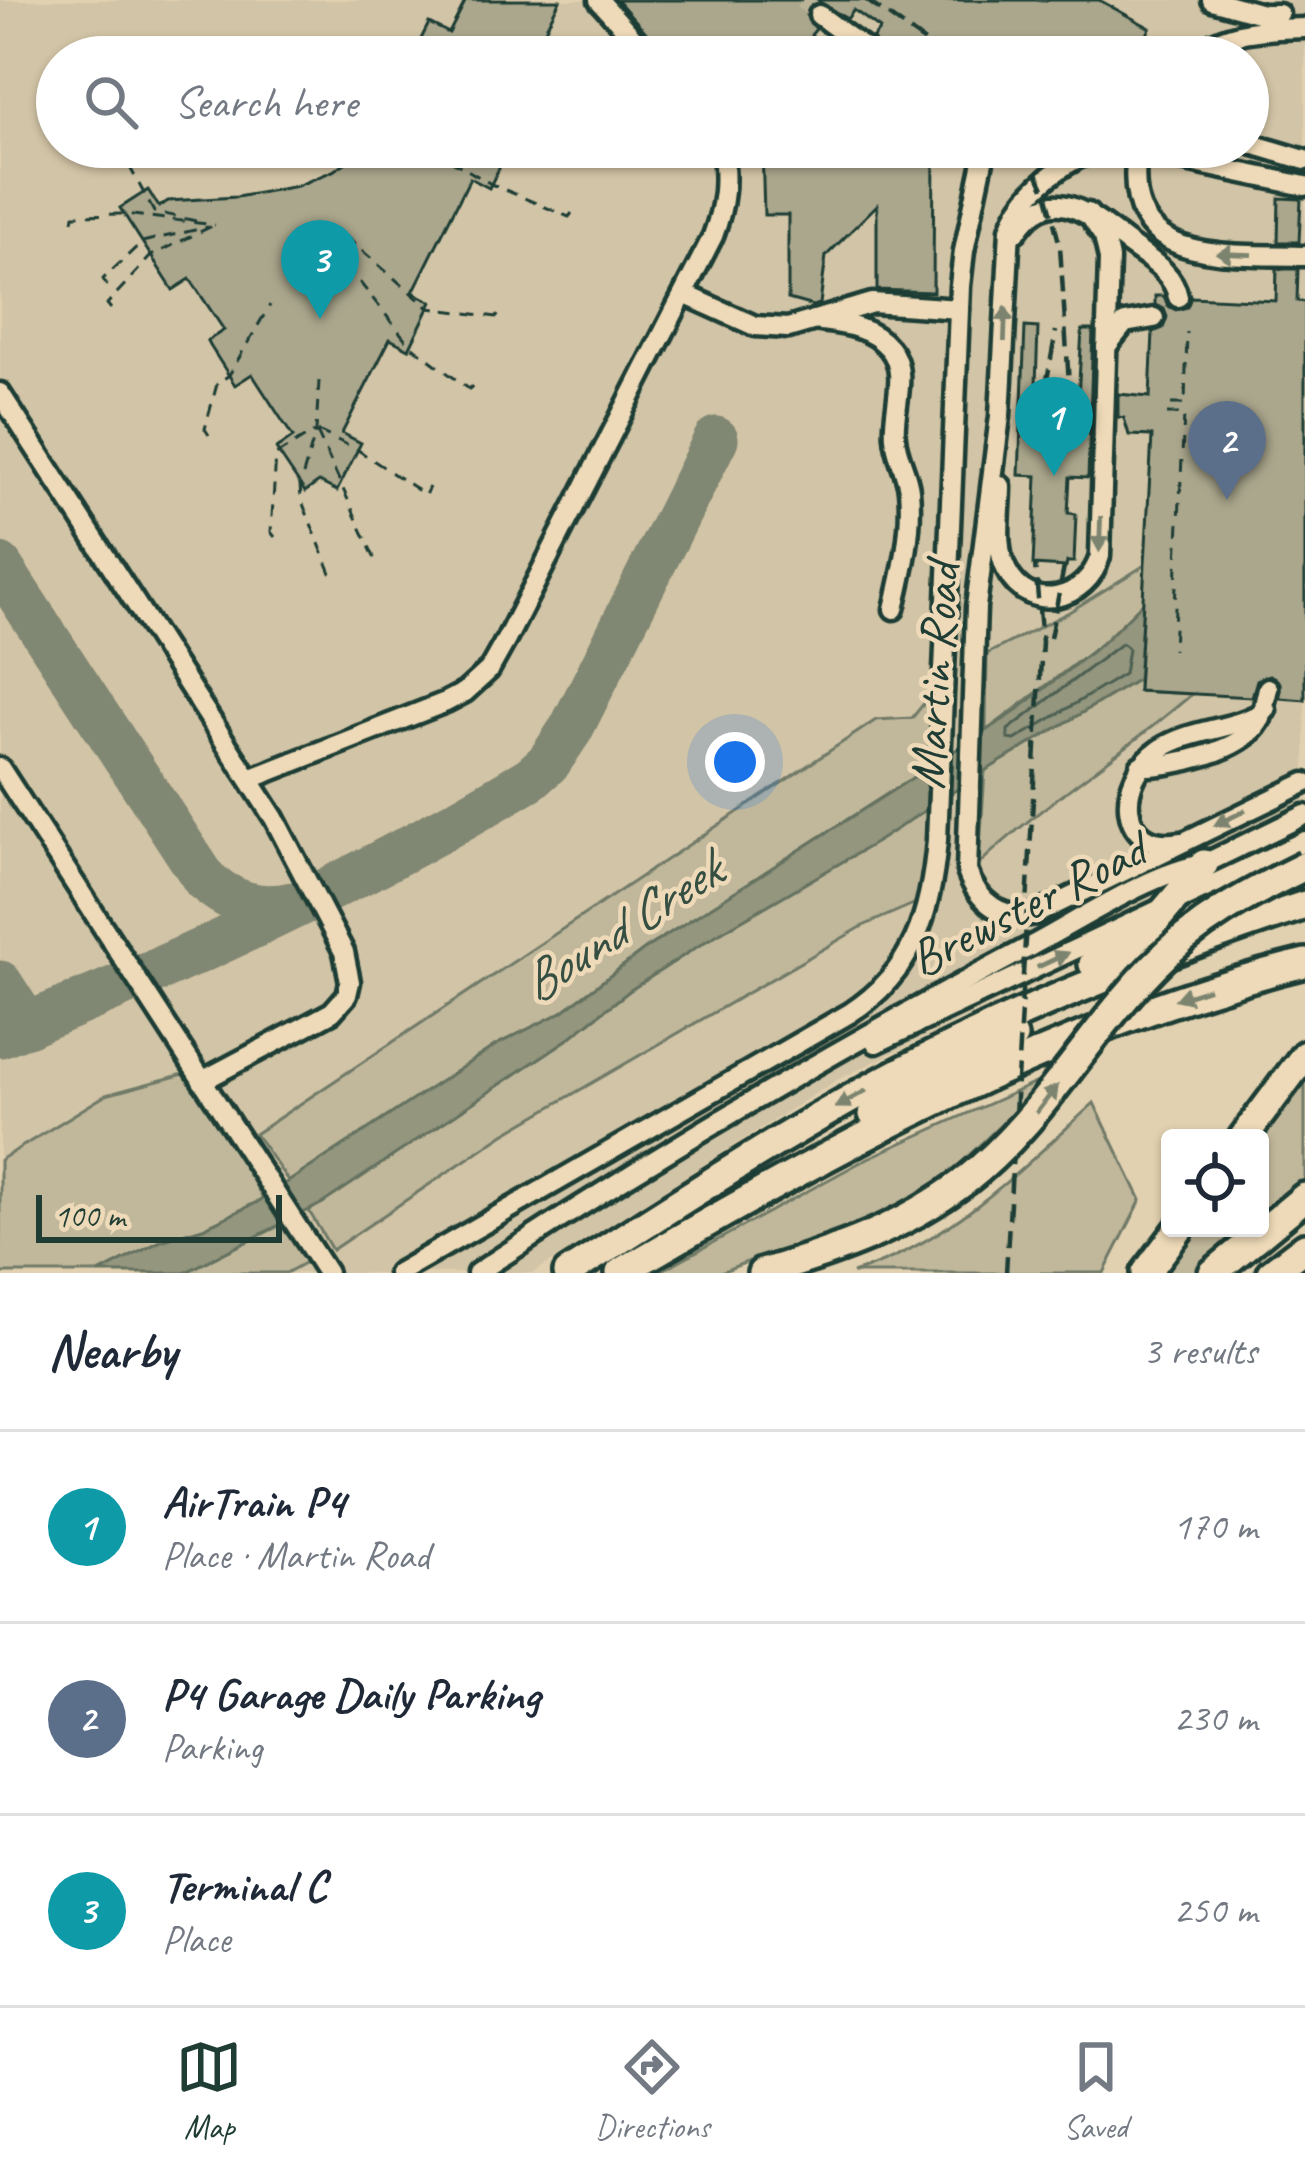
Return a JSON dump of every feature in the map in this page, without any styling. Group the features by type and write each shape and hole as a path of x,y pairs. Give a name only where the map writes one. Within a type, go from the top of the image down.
{"highway":[{"path":"568,1273 777,1141 999,1012 1130,944 1173,903 1204,864"},
{"path":"762,1273 820,1256 900,1223 973,1175 1033,1117 1121,1003 1175,946 1231,903 1305,866"},
{"path":"901,1071 1138,962 1305,904"},
{"path":"845,1149 862,1120 1048,1019 1157,973 1305,925"},
{"path":"620,1273 980,1081 1102,1026 1305,963"},
{"path":"1250,1129 1305,1055"},
{"path":"1213,1273 1305,1197"},
{"path":"1146,1273 1173,1237"},
{"path":"1271,1273 1305,1247"}],"street":[{"path":"599,0 631,36"},
{"path":"1212,0 1262,14 1280,14"},
{"path":"1247,0 1305,25"},
{"path":"819,15 847,36"},
{"path":"1231,36 1305,25"},
{"path":"1269,149 1305,160"},
{"path":"250,778 446,702 489,670 579,505 684,295 724,206 725,168"},
{"path":"398,1273 874,996 916,943 931,895 937,840 959,309 964,251 982,168"},
{"name":"Martin Road","path":"1064,168 1024,201 1012,221 1003,391 974,650 965,854 970,878 994,908 1029,916 1305,783"},
{"path":"1133,168 1137,203 1150,224 1173,244 1197,253 1305,256"},
{"path":"1223,168 1305,186"},
{"path":"1008,252 1023,222 1041,208 1071,206 1162,269 1178,297"},
{"path":"1003,391 1003,562 1015,584 1028,593 1050,598 1074,593 1091,578 1100,556 1108,251 1101,230 1088,214"},
{"path":"684,295 755,326 788,328 872,303 959,309"},
{"path":"1105,350 1125,323 1154,318"},
{"path":"813,320 857,326 880,338 900,366 895,439 910,496 907,550 894,609"},
{"path":"0,393 250,778 344,952 350,982 347,995 332,1012 202,1081"},
{"path":"1180,842 1154,840 1132,820 1128,788 1141,766 1158,766 1228,747 1252,733 1263,716 1268,688"},
{"path":"0,769 322,1265"},
{"name":"Brewster Road","path":"477,1273 625,1179 918,1006 1188,867 1204,864 1305,815"},
{"name":"Brewster Road","path":"795,1080 1305,841"}],"path":[{"path":"130,168 154,212 215,225"},
{"path":"464,168 569,218 572,213"},
{"path":"74,221 74,215 124,214 215,225"},
{"path":"107,286 103,279 142,242 215,225"},
{"path":"111,309 107,304 151,256 215,225"},
{"path":"346,237 429,308 497,317 501,310"},
{"path":"333,249 410,345 469,389 476,384"},
{"path":"209,435 205,429 217,384 229,375 270,305"},
{"path":"1172,404 1185,404 1187,332"},
{"path":"319,381 316,430 300,485 301,499 331,573 339,578"},
{"path":"1167,414 1184,415 1173,650"},
{"path":"316,430 358,450 424,495 429,488"},
{"path":"275,537 271,532 278,453 316,430"},
{"path":"316,430 339,488 374,557 378,554"}],"shaded area":[{"path":"0,0 1305,0 1305,852 837,1080 533,1273 0,1273"},
{"path":"1145,565 1143,603 1101,644 986,731 987,654 1069,612"},
{"path":"1138,679 1138,691 1192,694 979,864 985,771"},
{"path":"934,691 932,767 648,947 562,1012 496,1045 289,1182 255,1134 876,720 912,718"},
{"path":"929,808 927,864 918,902 863,926 504,1134 332,1250 309,1211 568,1039 629,991"},
{"path":"195,1071 263,1199 203,1228 161,1241 99,1273 0,1273 0,1160 106,1095"},
{"path":"1051,1076 930,1193 848,1233 718,1273 657,1273 868,1158"},
{"path":"1305,1078 1305,1181 1269,1211 1269,1129"},
{"path":"1094,1103 1141,1200 1104,1273 852,1273 887,1260 952,1224"},
{"path":"281,1225 306,1262 286,1273 184,1273"},
{"path":"1190,1237 1239,1237 1196,1273 1164,1273"}],"water":[{"path":"1143,603 1138,679 880,840 706,941 323,1203 184,1273 99,1273 161,1241 256,1203 496,1045 562,1012 648,947 1012,714 1101,644"}],"building":[{"path":"466,0 560,0 542,36 422,36 429,23 449,33"},
{"path":"617,0 1099,0 1150,28 1146,36 875,36 880,29 854,10 847,19 819,2 809,6 806,15 816,29 812,36 649,36"},
{"path":"499,168 489,188 470,178 413,292 432,302 409,349 390,339 342,433 361,443 337,491 319,482 305,492 276,449 293,437 252,374 235,385 207,341 224,330 190,279 173,290 120,208 148,190 159,207 168,201 237,197 297,186 333,171"},
{"path":"763,168 934,168 933,292 877,290 877,205 826,256 820,304 788,299 788,215 764,215"},
{"path":"1279,198 1301,199 1299,242 1278,242"},
{"path":"1277,269 1298,269 1297,301 1305,302 1305,700 1280,698 1280,683 1270,675 1257,680 1252,697 1138,691 1152,436 1129,435 1124,418 1118,417 1118,394 1150,397 1153,332 1163,328 1167,317 1155,305 1155,296 1164,296 1176,310 1187,307 1191,297 1276,301"},
{"path":"1025,327 1038,328 1035,413 1077,415 1082,330 1093,330 1088,478 1070,477 1068,513 1076,514 1074,562 1067,562 1066,567 1033,565 1037,476 1019,475"}],"taxiway":[{"path":"0,1035 271,918 531,778 549,762 571,729 716,439"},
{"path":"0,566 205,880 246,904 293,904"},
{"path":"0,983 27,1025"}],"tunnel":[{"path":"803,0 819,15"}],"railway":[{"path":"866,0 917,36"},
{"path":"1035,168 1060,246 1071,415"},
{"path":"1041,413 1056,331"},
{"path":"1006,1273 1042,642 1035,565"},
{"path":"1050,638 1064,567"}],"place":[{"name":"Terminal C","path":"320,319"},
{"name":"AirTrain P4","path":"1054,476"},
{"name":"P4 Garage Daily Parking","path":"1227,500"}],"water label":[{"name":"Bound Creek","path":"620,926"}]}
